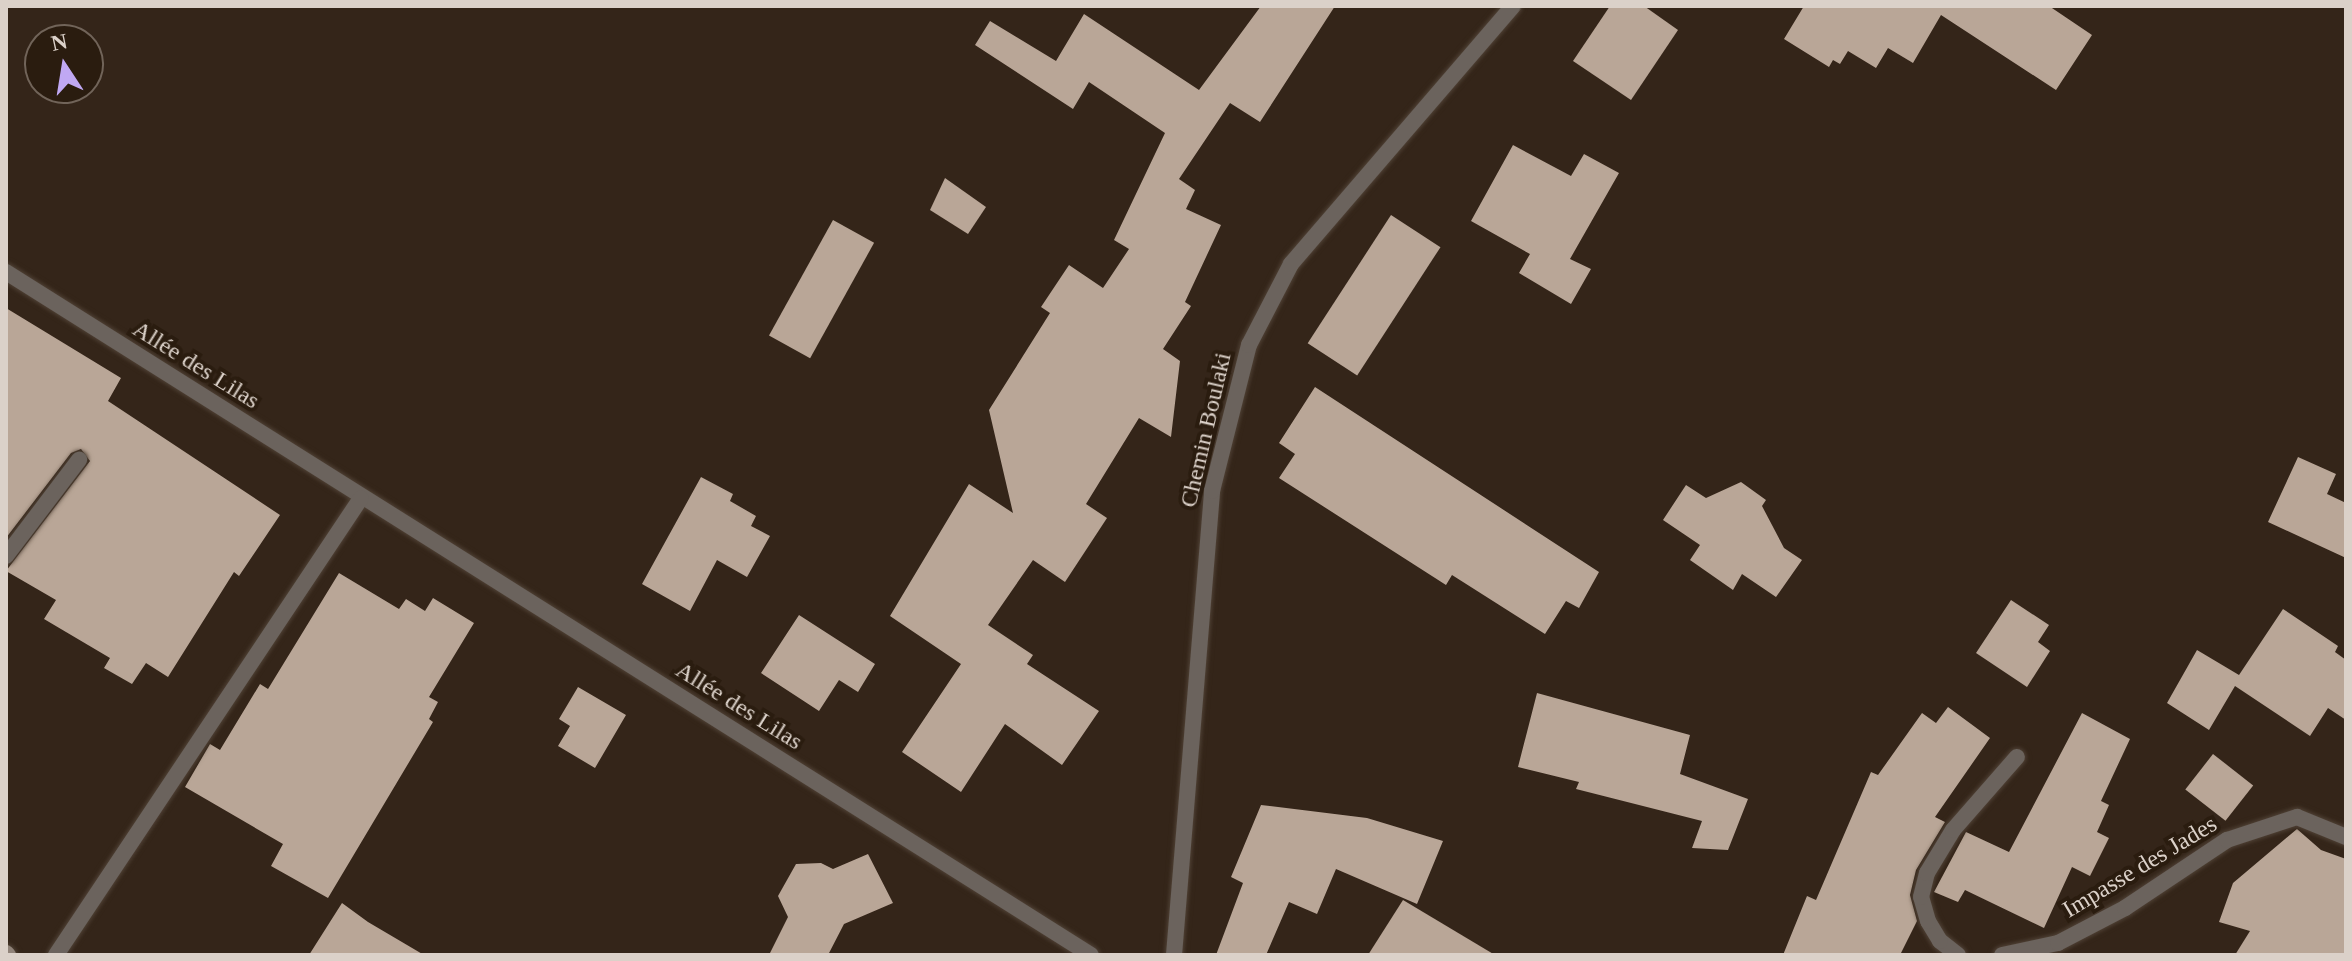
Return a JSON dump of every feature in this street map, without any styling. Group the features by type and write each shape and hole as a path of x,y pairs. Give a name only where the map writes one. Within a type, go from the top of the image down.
{"street":[{"name":"Chemin Boulaki","path":"1174,955 1212,491 1249,345 1291,264 1513,6"},
{"name":"Allée des Lilas","path":"6,272 1091,955"},
{"path":"6,556 79,460"},
{"path":"56,955 361,498"},
{"path":"1958,955 1940,941 1928,921 1921,897 1927,873 1953,830 2017,757"},
{"name":"Impasse des Jades","path":"2002,955 2058,943 2125,908 2227,840 2297,817 2346,837"}],"building":[{"path":"1261,6 1335,6 1260,122 1230,103 1179,179 1195,190 1186,209 1221,225 1185,302 1191,306 1163,349 1180,361 1171,437 1139,418 1086,504 1107,518 1065,582 1033,560 988,625 1033,655 1027,664 1099,711 1062,765 1005,724 961,792 902,752 961,664 890,616 969,484 1013,513 989,410 1050,313 1041,307 1069,265 1103,288 1129,249 1114,240 1165,133 1089,82 1073,109 975,45 990,21 1056,61 1084,14 1199,90"},
{"path":"1610,6 1644,6 1678,30 1631,100 1573,61"},
{"path":"1804,6 2049,6 2092,35 2056,90 1941,15 1913,63 1888,48 1876,68 1848,51 1840,64 1833,60 1829,67 1784,39"},
{"path":"1513,145 1571,176 1584,154 1619,173 1570,259 1591,269 1571,304 1519,273 1530,254 1471,221"},
{"path":"945,178 986,207 968,234 930,210"},
{"path":"1391,215 1440,247 1357,375 1308,343"},
{"path":"833,220 874,243 810,358 769,335"},
{"path":"6,308 121,378 108,401 280,515 239,576 234,572 168,677 146,663 132,684 104,668 110,658 44,619 56,600 6,571 90,461 81,449 71,453 6,538"},
{"path":"1315,387 1599,572 1579,608 1566,601 1545,634 1452,575 1446,585 1279,478 1295,454 1279,443"},
{"path":"2298,457 2336,474 2327,494 2346,503 2346,558 2268,522"},
{"path":"701,477 733,494 730,501 756,516 751,526 770,536 747,577 717,560 690,611 642,584"},
{"path":"1741,482 1766,500 1762,506 1784,548 1802,560 1776,597 1742,574 1733,590 1690,560 1700,545 1663,520 1686,485 1706,498"},
{"path":"339,573 399,609 406,599 425,611 433,598 474,623 429,697 438,702 429,719 433,722 328,898 271,866 283,844 185,787 210,744 220,750 260,684 268,689"},
{"path":"2011,600 2049,625 2038,642 2050,651 2027,687 1976,653"},
{"path":"2283,609 2338,646 2335,652 2346,660 2346,720 2328,708 2310,736 2235,686 2209,730 2167,703 2197,650 2239,675"},
{"path":"799,615 875,664 858,692 839,680 819,711 761,673"},
{"path":"578,687 626,715 595,768 558,746 570,726 559,719"},
{"path":"1537,693 1690,735 1680,774 1748,799 1728,850 1692,848 1702,821 1576,789 1579,782 1518,767"},
{"path":"1948,707 1990,738 1935,817 1945,822 1916,870 1910,895 1917,921 1900,955 1783,955 1807,896 1816,900 1871,772 1878,775 1922,713 1936,723"},
{"path":"2082,713 2130,739 2101,801 2109,805 2097,832 2109,838 2090,876 2072,867 2044,928 1965,890 1958,902 1934,892 1966,832 2009,852"},
{"path":"2213,754 2253,785 2225,821 2185,789"},
{"path":"1261,805 1367,818 1443,841 1417,904 1336,869 1317,914 1289,902 1266,955 1216,955 1243,883 1231,877"},
{"path":"2297,829 2321,850 2346,859 2346,955 2235,955 2250,931 2219,922 2233,883"},
{"path":"868,854 893,903 844,924 828,955 769,955 788,917 778,896 796,864 821,863 833,869"},
{"path":"1403,900 1495,955 1368,955"},
{"path":"342,903 368,922 424,955 309,955"}]}
